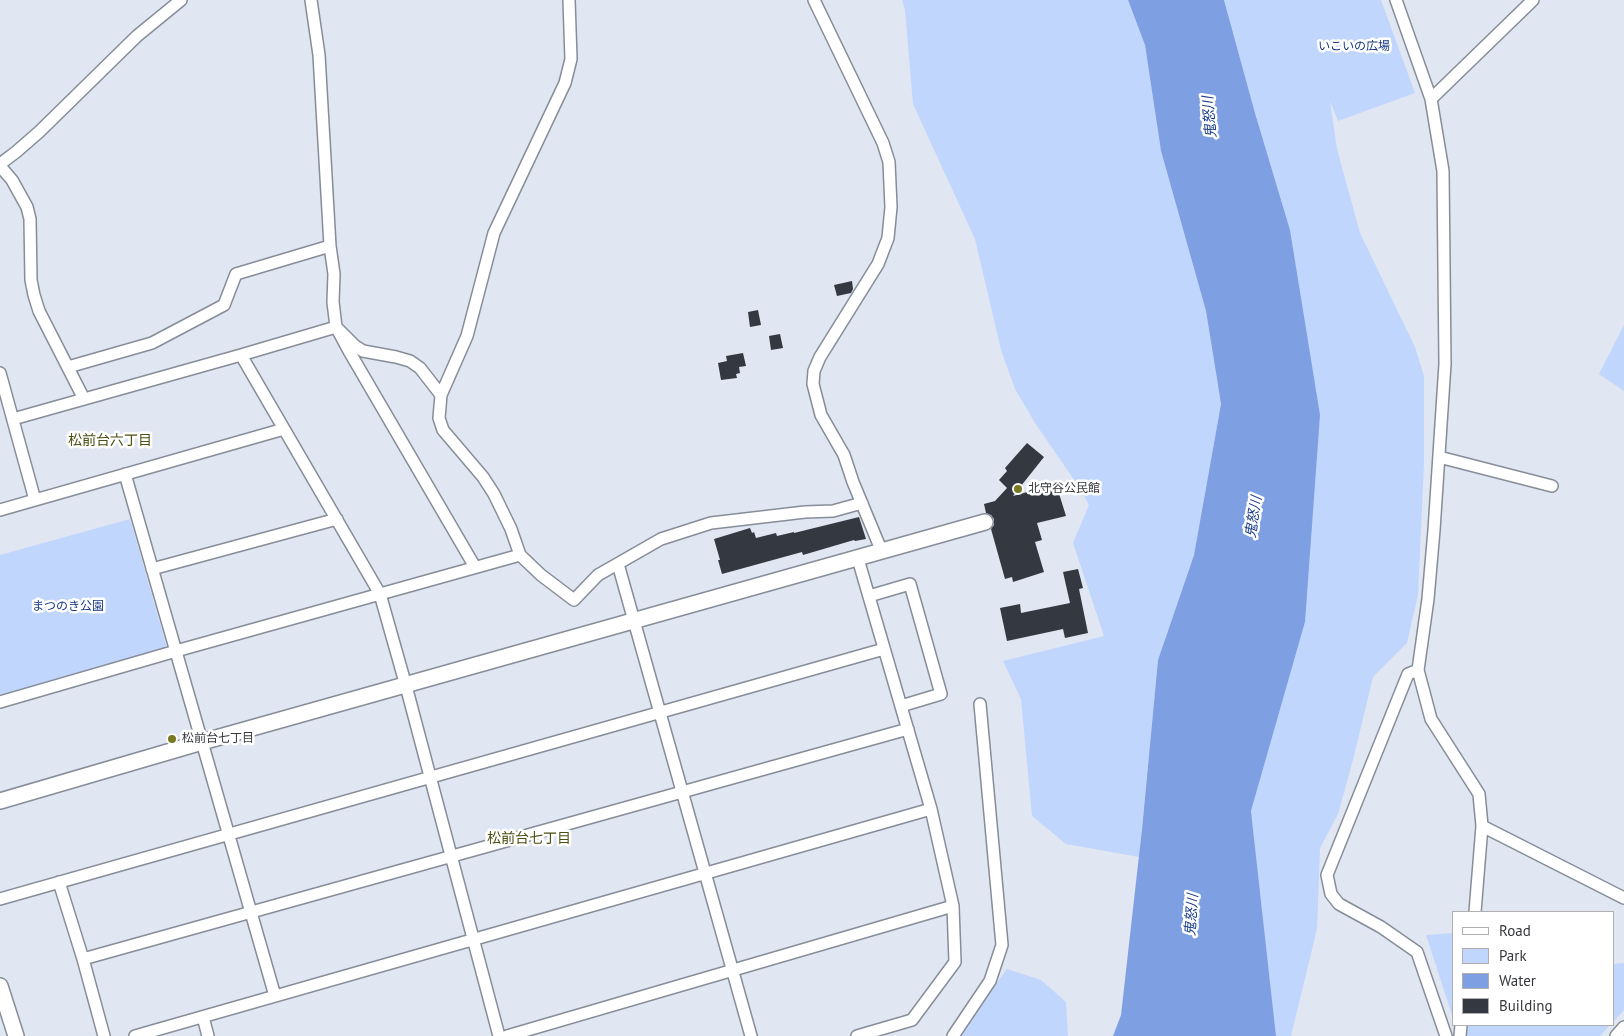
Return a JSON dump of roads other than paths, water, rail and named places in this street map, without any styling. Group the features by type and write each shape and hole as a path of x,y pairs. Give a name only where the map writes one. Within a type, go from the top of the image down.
{"street":[{"path":"84,399 39,311 31,280 30,219 27,207 1,160 39,132 137,36 181,0"},
{"path":"311,0 319,55 336,327 475,567"},
{"path":"569,0 571,59 565,83 494,232 467,336 441,395 439,418 443,430 483,477 494,494 511,529 520,555 541,575 574,600 598,575 661,539 712,523 805,512 833,511 862,503"},
{"path":"814,0 883,142 889,162 891,207 888,238 878,264 820,357 814,371 813,384 821,414 844,455 852,482 882,552"},
{"path":"1396,0 1431,99 1443,171 1445,364 1428,599 1418,670 1431,719 1479,794 1482,826 1475,911"},
{"path":"1431,99 1533,0"},
{"path":"68,367 152,343 224,305 236,274 330,246"},
{"path":"336,327 355,346 363,351 410,361 420,368 441,395"},
{"path":"13,419 336,327"},
{"path":"241,355 380,594 499,1036"},
{"path":"0,373 35,500"},
{"path":"0,510 284,429"},
{"path":"1439,457 1552,486"},
{"path":"125,474 275,996"},
{"path":"152,569 337,519"},
{"path":"0,801 202,742 985,522"},
{"path":"0,702 520,555"},
{"path":"857,1036 912,1020 955,962 954,906 931,808 858,559"},
{"path":"618,564 751,1036"},
{"path":"869,596 910,584 941,694 901,706"},
{"path":"0,899 884,649"},
{"path":"1418,670 1408,674 1327,874 1331,894 1339,904 1381,927 1417,952 1446,1036"},
{"path":"953,1036 990,981 1002,945 980,704"},
{"path":"83,959 908,729"},
{"path":"134,1036 931,808"},
{"path":"1482,826 1624,898"},
{"path":"59,882 104,1036"},
{"path":"507,1036 732,969 954,906"},
{"path":"0,986 16,1036"},
{"path":"202,1017 208,1036"},
{"path":"1616,1036 1624,1028"}],"water":[{"name":"鬼怒川","path":"1128,0 1224,0 1290,230 1320,415 1305,622 1251,811 1276,1036 1113,1036 1121,1015 1142,829 1158,660 1194,555 1221,404 1206,311 1161,151 1145,45"}],"place":[{"name":"北守谷公民館","path":"1018,489"},
{"name":"松前台七丁目","path":"172,739"}],"district":[{"name":"松前台六丁目","path":"110,441"},
{"name":"松前台七丁目","path":"529,839"}],"park label":[{"name":"いこいの広場","path":"1354,47"},
{"name":"まつのき公園","path":"68,607"}]}
